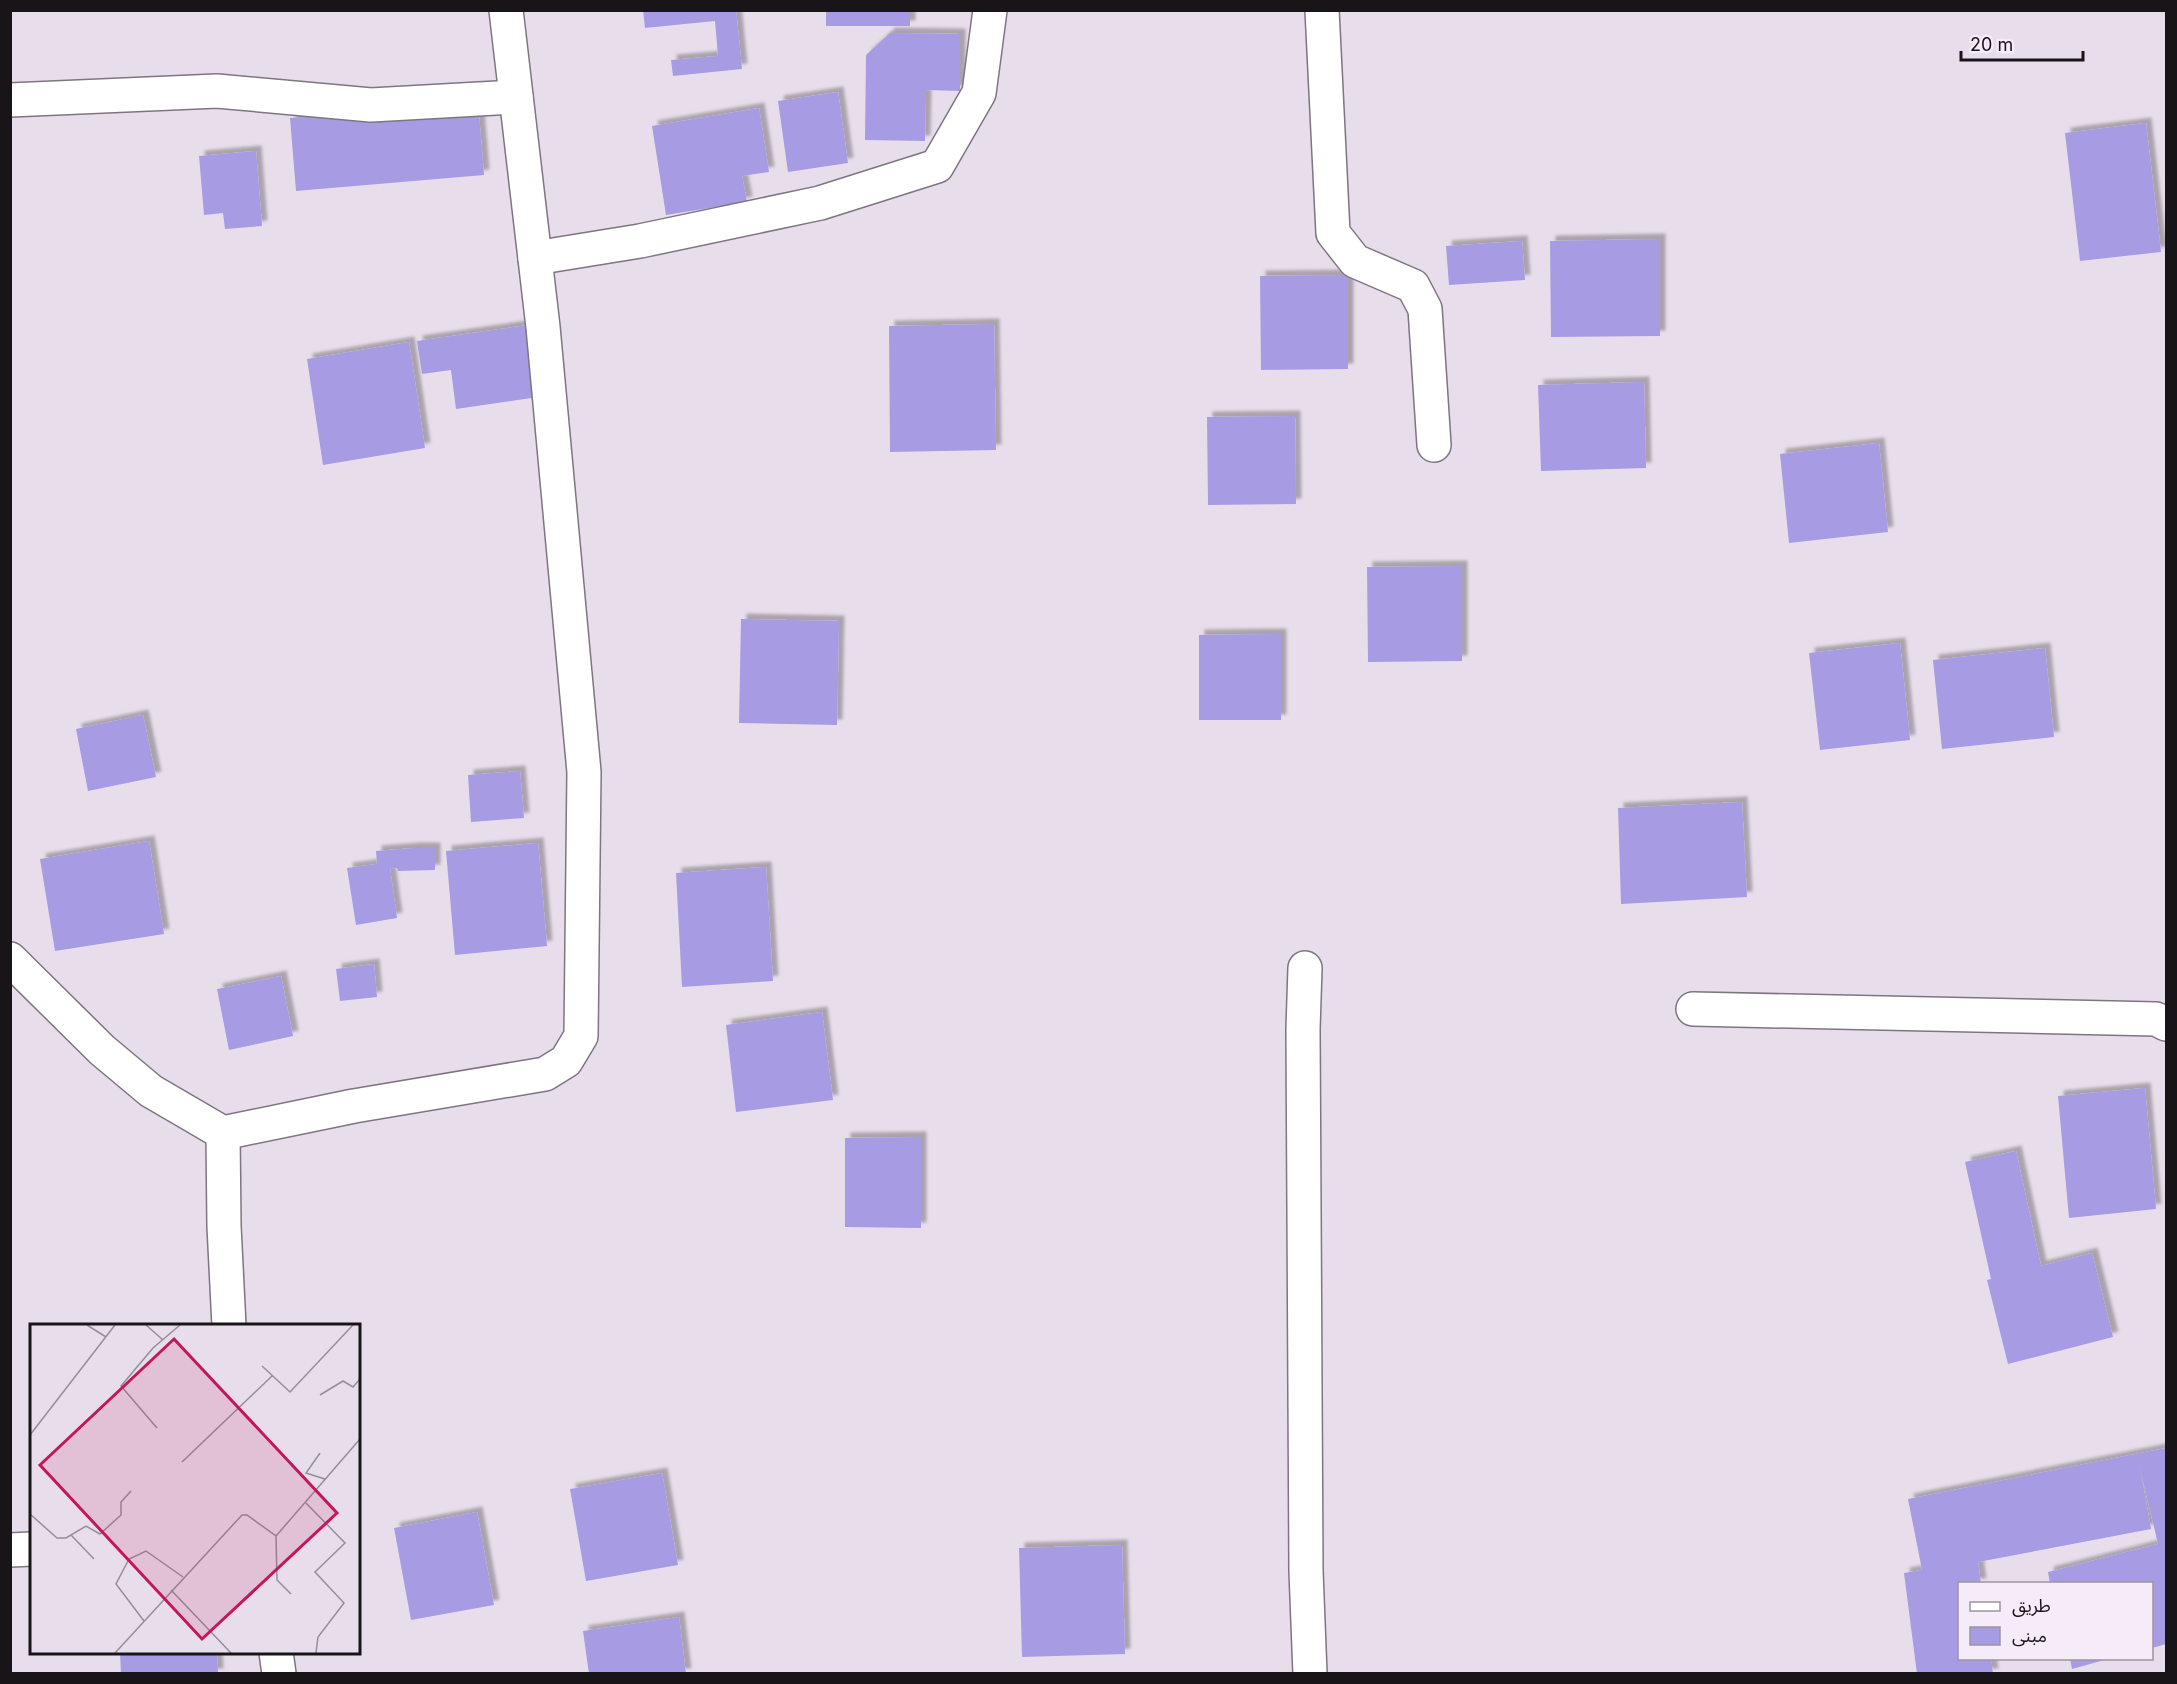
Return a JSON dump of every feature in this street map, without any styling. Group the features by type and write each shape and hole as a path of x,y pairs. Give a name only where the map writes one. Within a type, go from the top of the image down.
{"street":[{"path":"10,959 102,1050 151,1090 223,1133 354,1106 545,1074 566,1061 581,1036 584,772 535,258 506,10"},
{"path":"535,258 640,241 820,203 937,166 979,93 990,10"},
{"path":"1322,10 1333,233 1355,261 1413,286 1425,309 1434,445"},
{"path":"10,100 217,91 371,105 516,97"},
{"path":"1305,968 1303,1029 1305,1571 1310,1674"},
{"path":"1693,1009 2156,1019 2166,1024"},
{"path":"223,1133 224,1226 229,1324"},
{"path":"10,1550 30,1549"},
{"path":"276,1654 279,1674"}],"building":[{"path":"643,10 736,10 742,69 673,76 671,60 718,56 715,21 645,28"},
{"path":"826,10 910,10 910,26 826,26"},
{"path":"890,33 960,34 960,91 926,90 925,141 865,140 866,55"},
{"path":"838,92 848,163 788,172 778,101"},
{"path":"478,103 484,175 296,191 290,118"},
{"path":"759,108 769,172 742,176 747,202 666,215 652,126"},
{"path":"2146,123 2161,252 2080,261 2065,133"},
{"path":"256,151 262,226 225,229 223,213 204,215 199,156"},
{"path":"1660,239 1660,336 1551,337 1550,241"},
{"path":"1522,241 1525,280 1449,285 1446,246"},
{"path":"1348,275 1348,369 1261,370 1260,276"},
{"path":"994,324 996,450 890,452 889,326"},
{"path":"528,325 538,397 456,409 451,370 422,374 417,341"},
{"path":"409,342 425,448 323,465 307,359"},
{"path":"1644,382 1646,468 1541,471 1538,385"},
{"path":"1295,416 1296,504 1208,505 1207,417"},
{"path":"1879,443 1888,532 1789,543 1780,454"},
{"path":"1462,566 1462,661 1368,662 1367,567"},
{"path":"741,619 839,621 837,725 739,723"},
{"path":"1281,634 1281,720 1199,720 1199,635"},
{"path":"1900,643 1910,740 1820,750 1809,653"},
{"path":"2045,648 2054,737 1942,749 1933,660"},
{"path":"143,715 156,777 88,791 76,729"},
{"path":"520,771 524,818 471,822 468,775"},
{"path":"1742,802 1747,897 1621,904 1618,808"},
{"path":"149,841 164,934 55,951 40,859"},
{"path":"538,843 547,946 455,955 446,851"},
{"path":"435,848 435,870 398,871 397,868 390,869 397,918 356,925 347,868 377,864 376,851"},
{"path":"766,867 773,981 682,987 676,873"},
{"path":"374,964 377,997 340,1001 336,969"},
{"path":"281,976 293,1036 229,1050 217,989"},
{"path":"822,1012 833,1100 736,1112 726,1025"},
{"path":"2145,1088 2156,1209 2069,1218 2058,1096"},
{"path":"921,1137 921,1228 845,1227 845,1138"},
{"path":"2016,1151 2041,1266 2092,1253 2113,1337 2008,1364 1987,1280 1991,1279 1965,1162"},
{"path":"2166,1448 2166,1644 2153,1648 2153,1582 2050,1582 2048,1572 2158,1544 2140,1468 2151,1529 1978,1562 1981,1582 1958,1582 1958,1660 1991,1660 1993,1674 1917,1674 1904,1573 1922,1570 1908,1499"},
{"path":"662,1473 678,1565 586,1581 570,1489"},
{"path":"477,1512 494,1605 411,1620 394,1528"},
{"path":"1122,1545 1125,1654 1022,1657 1019,1548"},
{"path":"679,1617 686,1674 589,1674 583,1631"},
{"path":"120,1654 217,1654 218,1674 121,1674"},
{"path":"2070,1660 2104,1660 2072,1669"}]}
